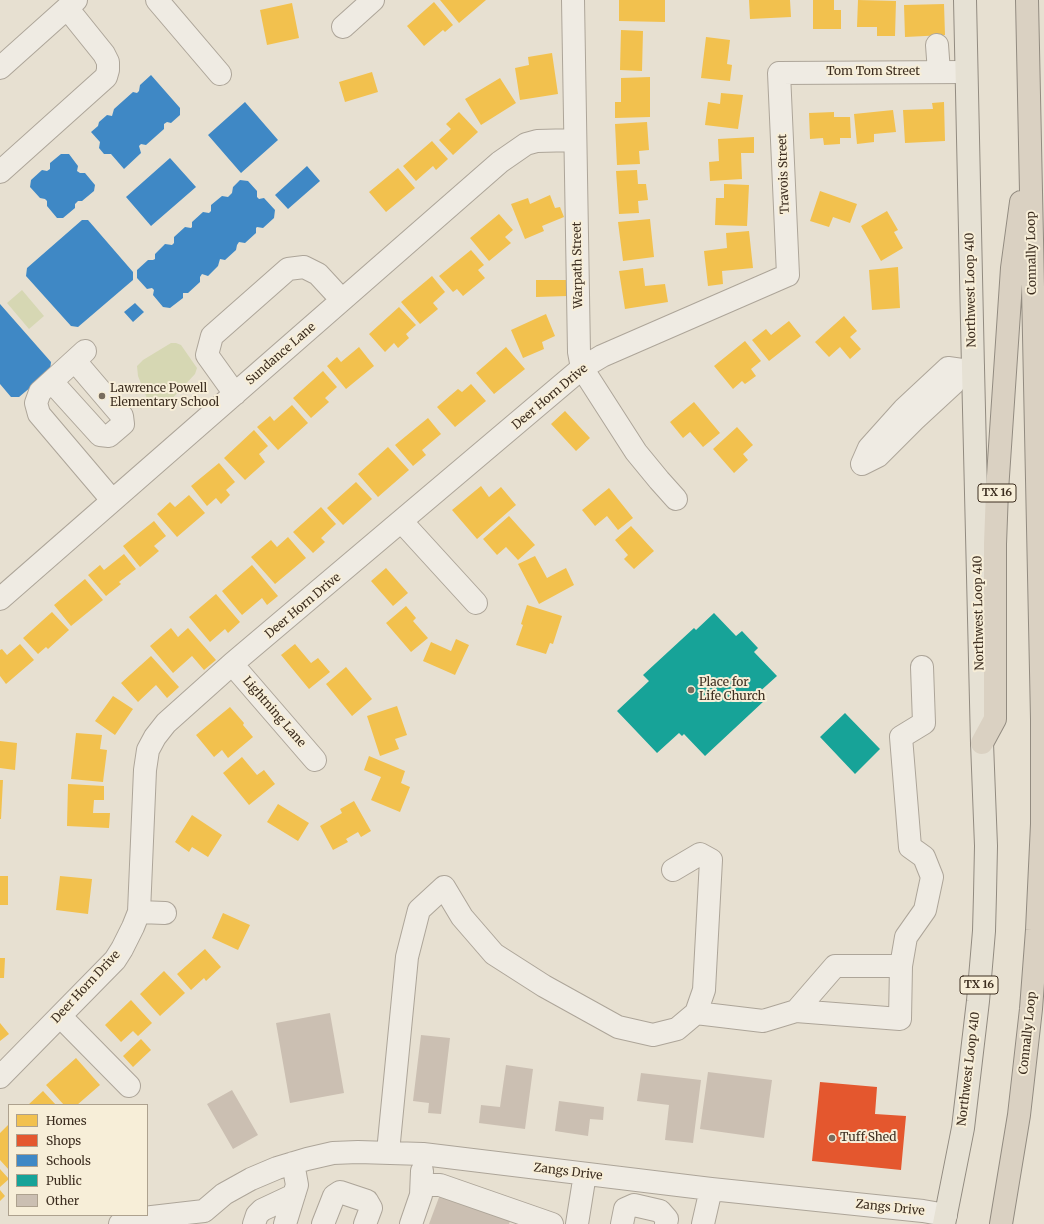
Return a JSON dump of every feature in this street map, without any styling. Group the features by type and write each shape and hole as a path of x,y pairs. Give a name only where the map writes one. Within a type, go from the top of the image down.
{"highway":[{"name":"Connally Loop","path":"1001,1224 1019,1115 1031,1010 1038,924 1042,824 1042,718 1027,0"},
{"name":"TX 16","path":"982,743 995,719 995,544 998,473 1012,268 1030,136"}],"main road":[{"name":"Northwest Loop 410","path":"945,1219 962,1128 975,1025 984,931 986,846 967,369 965,0"}],"street":[{"path":"157,0 220,74"},
{"path":"343,27 374,0"},
{"name":"Warpath Street","path":"573,0 579,352 582,368 636,452 676,499"},
{"path":"0,68 72,4 108,62 106,77 0,172"},
{"path":"937,45 939,72"},
{"name":"Tom Tom Street","path":"779,73 966,72"},
{"name":"Travois Street","path":"779,73 796,277"},
{"name":"Sundance Lane","path":"1,595 513,152 526,144 537,141 575,140"},
{"path":"235,394 206,355 212,336 288,269 304,267 318,274 342,300"},
{"name":"Deer Horn Drive","path":"0,1077 115,960 126,942 139,912 145,770 148,750 155,737 166,723 232,664 402,522 582,368 602,356 796,277"},
{"path":"52,382 100,435 109,436 123,424 122,416 80,356 40,392 36,403 39,414 112,500"},
{"path":"948,368 967,369 878,456 862,464 869,448 904,409 948,368"},
{"path":"402,522 476,603"},
{"name":"Lightning Lane","path":"232,664 315,760"},
{"path":"696,1013 763,1021 796,1011 900,1019 901,966 906,937 925,910 932,877 924,857 910,847 902,737 924,723 922,667"},
{"path":"388,1152 408,957 419,910 444,886 462,917 494,954 544,986 618,1027 653,1035 677,1029 696,1013 704,990 711,860 700,854 674,870"},
{"path":"139,912 165,913"},
{"path":"796,1011 835,966 901,966"},
{"path":"60,1016 129,1086"},
{"name":"Zangs Drive","path":"203,1218 224,1194 277,1168 307,1158 333,1153 388,1152 423,1154 711,1189 923,1211 945,1219"},
{"path":"411,1224 422,1195 423,1154"},
{"path":"285,1224 298,1185 293,1163"},
{"path":"577,1224 585,1174"},
{"path":"422,1185 440,1186 552,1224"},
{"path":"704,1224 711,1189"},
{"path":"323,1224 334,1196 340,1192 367,1201 371,1208 365,1224"},
{"path":"254,1224 257,1215 262,1210 294,1195"},
{"path":"622,1224 625,1209 634,1205 660,1211 667,1219 666,1224"},
{"path":"120,1224 126,1220 203,1218"}],"green space":[{"path":"22,290 44,316 29,329 7,303"},
{"path":"171,343 181,345 197,368 195,374 168,403 157,405 148,401 138,376 137,366 143,360"}],"building: Homes":[{"path":"440,0 486,0 459,23"},
{"path":"619,0 665,0 665,22 619,21"},
{"path":"749,0 790,0 791,17 750,19"},
{"path":"813,0 834,0 834,10 841,10 841,29 813,29"},
{"path":"858,0 896,1 895,36 877,36 877,27 857,27"},
{"path":"434,2 453,25 445,32 443,30 424,46 407,26"},
{"path":"292,3 299,38 267,45 260,10"},
{"path":"944,4 945,35 905,37 904,5"},
{"path":"621,30 643,31 642,71 620,70"},
{"path":"706,37 730,40 727,64 732,65 730,81 701,78"},
{"path":"552,53 558,94 520,100 515,68 529,65 528,57"},
{"path":"372,72 378,92 345,102 339,82"},
{"path":"650,77 650,117 615,118 615,102 621,102 621,78"},
{"path":"500,78 516,103 481,125 465,99"},
{"path":"721,93 743,95 738,129 705,125 708,102 720,104"},
{"path":"944,102 945,141 905,143 903,110 933,109 932,103"},
{"path":"893,110 896,132 874,134 874,142 857,144 854,114"},
{"path":"459,112 478,132 453,155 439,140 451,129 446,124"},
{"path":"834,112 834,117 850,117 851,138 840,138 840,144 824,145 823,138 810,139 809,113"},
{"path":"647,122 649,150 639,151 640,164 617,165 615,124"},
{"path":"754,137 754,153 741,153 742,179 710,181 709,162 719,161 718,139"},
{"path":"432,141 448,159 436,170 433,166 416,181 403,166"},
{"path":"398,168 415,188 386,212 369,192"},
{"path":"637,170 638,184 646,184 648,200 638,201 639,213 619,214 616,171"},
{"path":"724,184 749,185 747,226 715,225 716,198 724,198"},
{"path":"820,191 857,204 850,223 833,217 829,227 810,221"},
{"path":"550,195 555,208 560,207 564,217 542,226 544,231 525,239 511,204 528,198 530,204"},
{"path":"887,211 898,230 894,232 903,248 881,261 861,226"},
{"path":"499,214 513,230 505,237 511,243 489,261 470,238"},
{"path":"650,219 654,257 623,261 618,222"},
{"path":"749,231 753,268 722,271 723,284 708,286 704,251 727,248 726,233"},
{"path":"471,250 484,265 478,270 485,278 463,296 457,289 453,292 439,276"},
{"path":"898,267 900,308 872,310 869,270"},
{"path":"643,268 645,286 665,284 668,302 625,309 619,271"},
{"path":"432,276 445,292 433,303 438,309 420,324 401,302"},
{"path":"536,280 567,280 567,296 536,297"},
{"path":"399,307 416,325 406,334 409,338 398,348 394,343 385,352 369,334"},
{"path":"546,314 555,336 542,342 544,349 523,358 511,330"},
{"path":"844,316 857,331 850,337 861,349 850,359 840,347 829,357 815,342"},
{"path":"789,321 801,336 769,361 752,340 766,329 771,335"},
{"path":"745,341 761,361 751,369 756,376 745,384 742,381 733,389 714,366"},
{"path":"359,347 374,366 346,389 327,366 337,357 341,362"},
{"path":"506,347 525,369 494,394 476,373"},
{"path":"323,371 337,387 325,398 329,402 311,418 293,398"},
{"path":"471,384 486,401 455,427 437,407 458,389 462,392"},
{"path":"694,402 720,433 703,447 690,432 683,438 670,422"},
{"path":"292,405 308,423 278,450 257,427 270,416 274,421"},
{"path":"565,411 590,438 576,451 551,424"},
{"path":"428,418 441,434 422,450 426,455 413,466 395,445"},
{"path":"737,427 753,445 743,454 748,460 734,473 713,449"},
{"path":"254,430 268,446 259,454 265,462 245,480 224,458"},
{"path":"388,447 409,470 378,497 358,474"},
{"path":"219,463 235,482 226,490 230,495 221,504 216,498 207,506 191,486"},
{"path":"356,482 372,499 343,525 327,508"},
{"path":"481,486 489,497 501,487 516,505 477,539 452,510"},
{"path":"609,488 633,518 618,530 607,516 595,526 582,510"},
{"path":"189,495 205,513 177,537 157,514 170,502 175,507"},
{"path":"321,507 336,524 321,538 325,542 313,553 293,532"},
{"path":"509,516 535,545 518,560 506,547 497,555 483,539"},
{"path":"154,521 166,536 154,546 159,551 140,567 123,546"},
{"path":"631,526 654,551 634,569 624,559 628,555 615,540"},
{"path":"288,537 306,558 275,584 251,557 271,540 277,547"},
{"path":"124,554 136,569 119,582 121,584 106,596 88,575 100,565 104,570"},
{"path":"535,556 547,578 566,568 574,585 539,604 518,564"},
{"path":"252,565 278,596 267,605 262,598 242,615 222,591"},
{"path":"386,568 408,593 393,606 371,581"},
{"path":"85,579 103,600 71,626 54,605"},
{"path":"216,594 240,622 228,633 225,629 210,642 189,617"},
{"path":"527,605 562,616 553,644 550,643 546,654 516,645 523,625 521,624"},
{"path":"406,606 416,618 413,621 428,638 411,652 386,623"},
{"path":"52,612 69,630 48,649 46,647 38,654 23,638"},
{"path":"171,628 178,637 188,628 216,660 204,670 192,656 173,673 150,646"},
{"path":"456,639 469,645 455,675 423,661 431,642 451,651"},
{"path":"20,644 34,660 6,684 0,676 0,650 2,649 7,655"},
{"path":"295,644 311,663 318,658 330,672 309,689 281,655"},
{"path":"151,656 179,687 167,698 156,685 138,702 121,683"},
{"path":"346,667 372,699 352,716 326,684"},
{"path":"113,696 133,709 115,735 95,721"},
{"path":"397,706 407,735 395,739 399,749 380,756 367,716"},
{"path":"230,707 244,723 243,725 253,737 228,758 222,750 214,757 196,735"},
{"path":"76,733 102,735 100,749 107,750 103,782 71,779"},
{"path":"0,741 17,743 15,770 0,768"},
{"path":"369,756 405,771 401,783 410,787 400,812 371,800 381,777 364,770"},
{"path":"242,757 257,775 264,770 275,784 249,805 223,773"},
{"path":"0,780 3,780 1,819 0,819"},
{"path":"68,784 104,786 104,800 94,800 93,813 110,813 109,828 67,826"},
{"path":"354,801 371,831 361,837 358,832 346,839 348,842 333,850 320,826 342,813 340,809"},
{"path":"278,804 309,823 298,841 267,822"},
{"path":"192,815 222,835 208,857 192,847 189,852 175,842"},
{"path":"0,876 8,876 8,905 0,905"},
{"path":"60,876 92,879 88,914 56,910"},
{"path":"223,913 250,925 238,950 212,938"},
{"path":"205,949 221,967 206,981 204,978 191,990 177,974"},
{"path":"0,958 5,958 4,978 0,978"},
{"path":"164,971 185,993 160,1016 140,994"},
{"path":"131,1000 152,1023 138,1036 133,1031 121,1042 105,1025"},
{"path":"0,1023 9,1034 0,1041"},
{"path":"141,1039 151,1050 133,1067 123,1056"},
{"path":"76,1058 100,1085 78,1104 63,1104 46,1085"},
{"path":"43,1091 55,1104 29,1104"},
{"path":"8,1125 8,1169 0,1160 0,1133"},
{"path":"0,1169 8,1180 0,1187"},
{"path":"0,1190 5,1196 0,1201"}],"building: Shops":[{"path":"820,1082 877,1087 875,1114 906,1116 901,1170 812,1161"}],"building: Schools":[{"path":"151,75 180,108 180,115 171,123 167,122 164,124 164,129 146,145 141,144 139,146 141,153 124,169 111,154 104,154 99,148 100,142 91,132 107,115 112,116 114,109 133,92 137,93 140,85"},
{"path":"245,102 278,140 241,173 208,135"},
{"path":"61,154 69,154 78,166 77,171 80,173 85,173 95,185 94,191 82,201 78,201 75,204 75,208 63,218 57,218 47,206 47,201 40,198 30,187 31,180 42,170 47,171 50,169 50,163"},
{"path":"170,158 196,187 151,226 126,197"},
{"path":"307,166 320,181 288,209 275,195"},
{"path":"240,180 248,181 257,191 257,197 259,199 264,198 275,210 274,218 263,228 257,227 256,233 245,243 239,242 236,250 225,260 220,259 218,266 208,276 202,274 200,277 200,282 188,293 183,293 183,298 170,308 163,307 153,295 154,290 152,288 147,289 137,278 137,270 148,260 155,259 155,254 165,244 172,245 174,243 174,237 185,227 191,228 192,222 203,212 209,213 211,211 211,205 222,196 228,197 232,193 233,187"},
{"path":"82,220 88,220 133,272 133,280 78,327 71,326 26,276 27,268"},
{"path":"135,303 144,312 133,322 124,312"},
{"path":"0,304 51,362 50,371 19,397 11,397 0,384"}],"building: Public":[{"path":"714,613 736,636 742,631 758,648 754,652 777,676 757,694 764,701 705,756 684,734 682,736 679,733 657,753 617,711 649,681 643,675 694,628 696,630"},
{"path":"845,713 880,749 855,774 820,737"}],"building: Other":[{"path":"330,1013 344,1093 290,1103 276,1023"},
{"path":"421,1035 450,1038 441,1114 428,1113 429,1103 413,1101"},
{"path":"506,1065 533,1069 525,1129 479,1123 481,1105 500,1107"},
{"path":"708,1072 772,1080 764,1138 700,1129"},
{"path":"641,1073 701,1080 693,1143 665,1140 669,1105 637,1101"},
{"path":"232,1090 258,1135 233,1149 207,1104"},
{"path":"559,1101 604,1107 603,1120 590,1119 588,1136 555,1131"},
{"path":"441,1192 511,1218 509,1224 429,1224"}],"place":[{"name":"Lawrence Powell Elementary School","path":"102,396"},
{"name":"Place for Life Church","path":"691,690"},
{"name":"Tuff Shed","path":"832,1138"}]}
